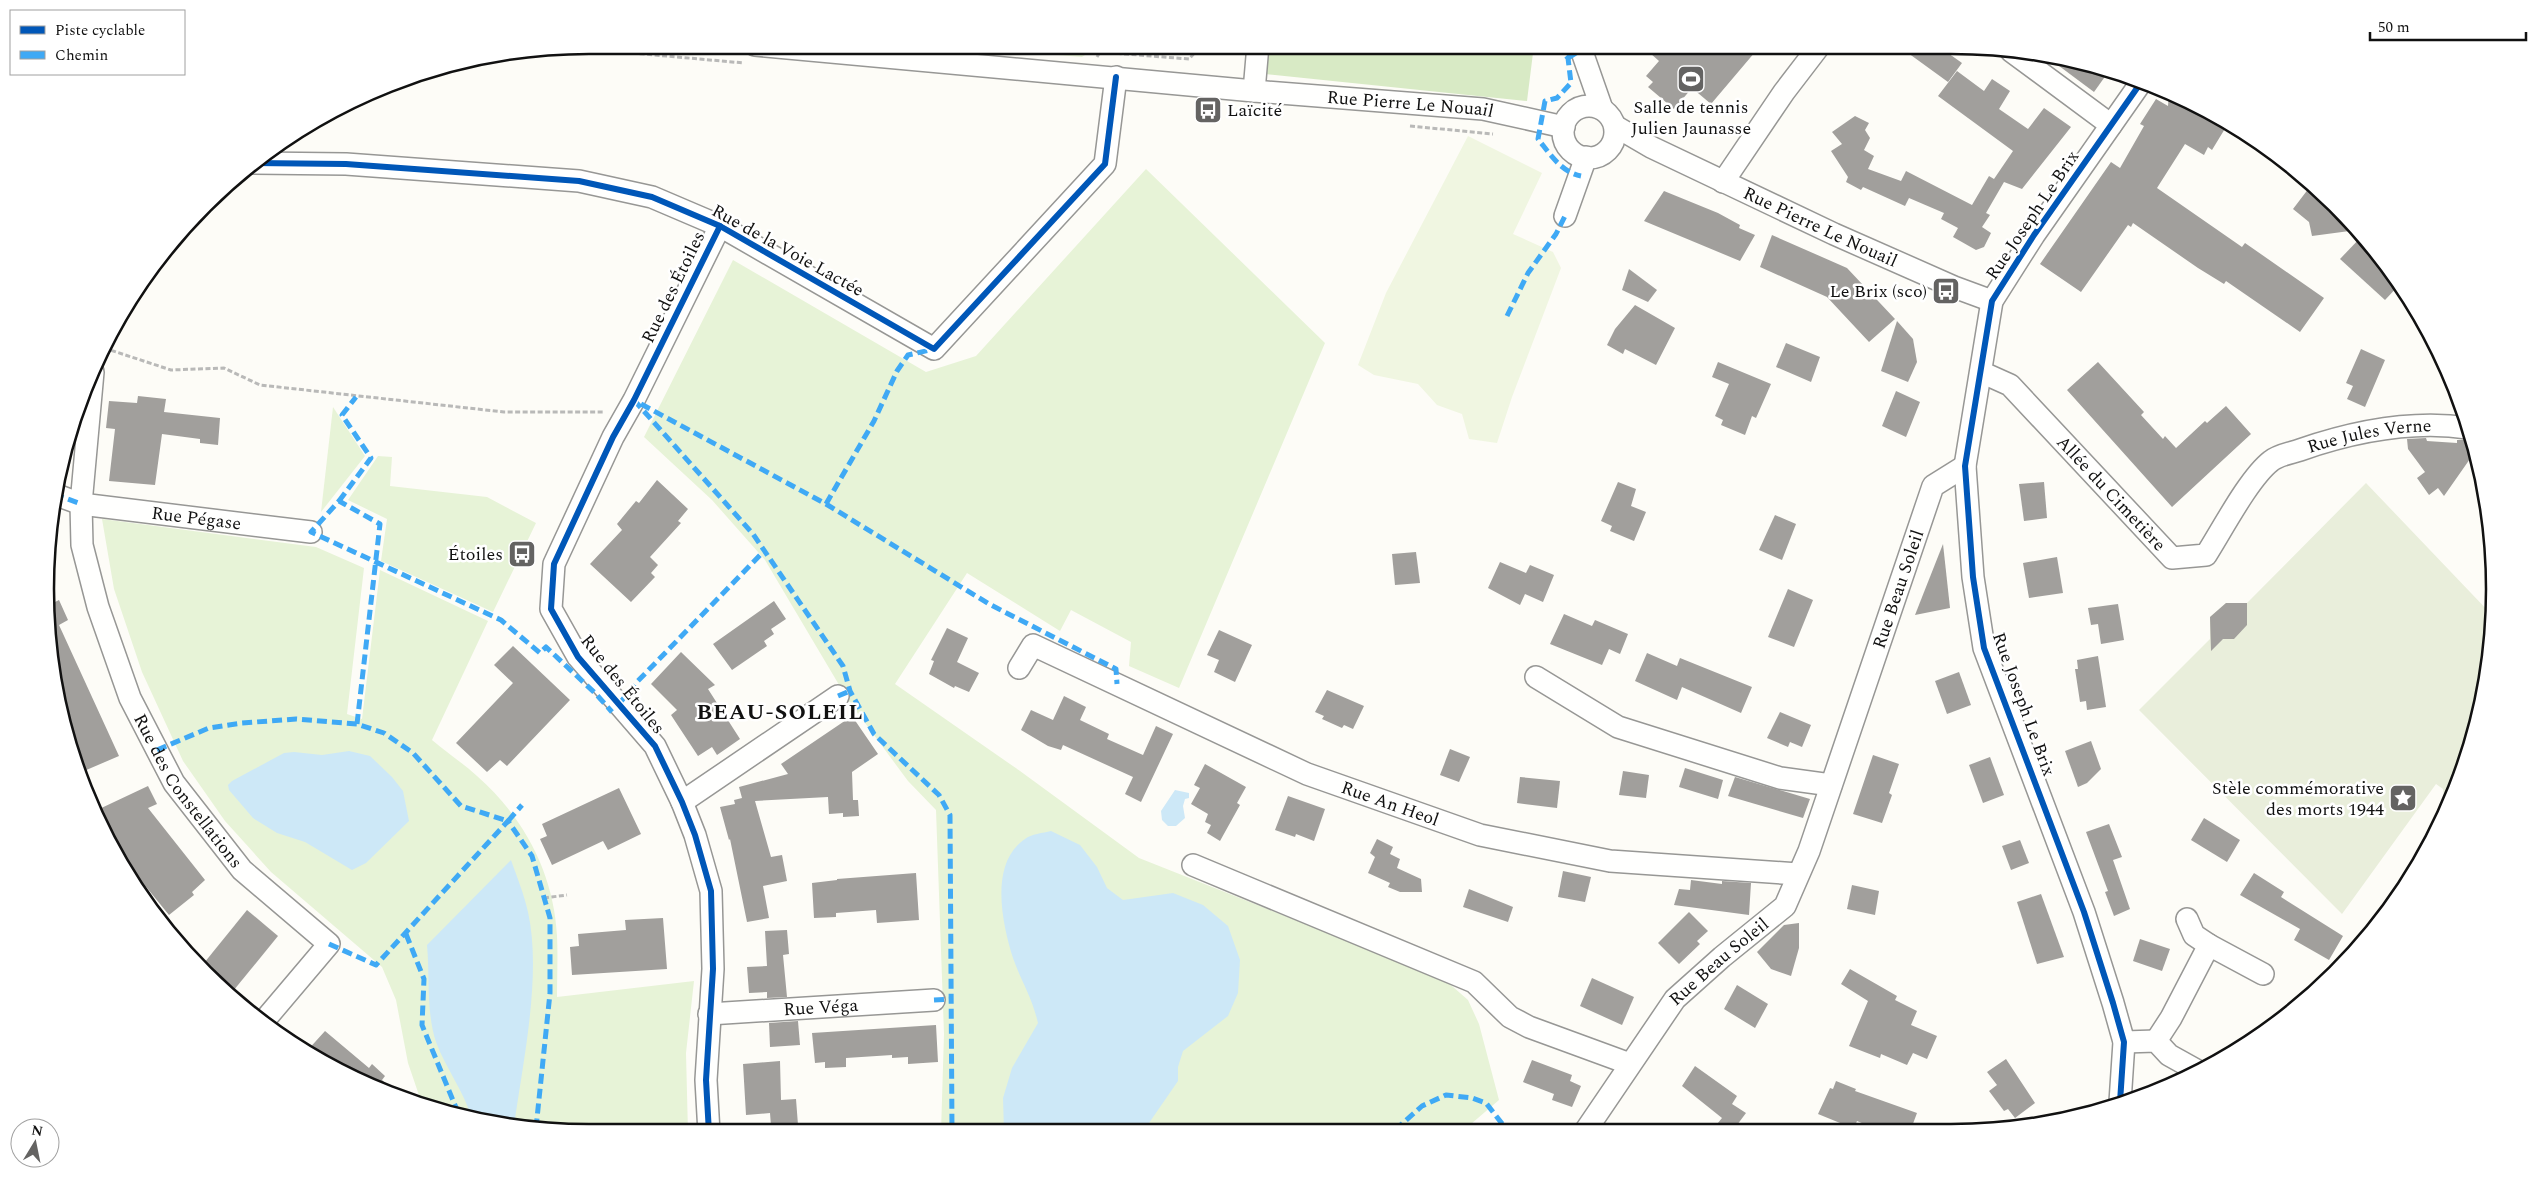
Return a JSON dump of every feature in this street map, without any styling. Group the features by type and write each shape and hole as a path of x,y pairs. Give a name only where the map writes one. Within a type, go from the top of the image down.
{"street":[{"path":"854,54 1116,77"},
{"path":"1254,91 1257,54"},
{"path":"1583,54 1587,70 1608,117 1613,142 1608,150 1594,158 1586,158 1571,150 1564,136 1564,127 1567,119 1579,108 1586,106 1608,117"},
{"path":"1723,182 1784,92 1813,54"},
{"path":"2020,58 2111,125"},
{"path":"1579,108 1581,86 1587,70"},
{"name":"Rue Pierre Le Nouail","path":"1116,77 1254,91 1483,109 1564,127"},
{"name":"Rue de la Voie Lactée","path":"264,163 346,164 579,181 652,198 720,226 934,349 1105,164 1116,77"},
{"name":"Rue Joseph Le Brix","path":"2120,1097 2124,1042 2084,912 1984,648 1973,577 1965,466 1992,301 2034,235 2138,87"},
{"name":"Rue Pierre Le Nouail","path":"1608,117 1651,147 1723,182 1834,234 1954,287 1992,301"},
{"name":"Rue Pierre Le Nouail","path":"1608,150 1651,147"},
{"path":"1565,216 1586,158"},
{"name":"Rue des Étoiles","path":"708,1124 706,1080 709,1014 714,969 710,891 695,835 682,802 655,746 578,657 551,609 554,564 720,226"},
{"name":"Allée du Cimetière","path":"1981,372 2010,385 2172,558 2192,559 2206,554 2235,516 2259,473 2272,460"},
{"path":"81,504 91,392"},
{"name":"Rue Jules Verne","path":"2272,460 2327,441 2406,426 2443,424 2461,427"},
{"name":"Rue Beau Soleil","path":"1590,1124 1675,999 1722,957 1785,906 1831,784 1933,486 1965,466"},
{"name":"Rue Pégase","path":"62,497 81,504 311,532"},
{"name":"Rue des Constellations","path":"81,504 82,545 98,607 130,698 174,783 242,870 329,944 267,1017"},
{"name":"Rue An Heol","path":"1019,668 1033,645 1307,774 1480,834 1610,861 1798,874"},
{"path":"1536,678 1618,727 1780,778 1831,784"},
{"path":"682,802 838,696"},
{"path":"1193,865 1474,982 1510,1017 1529,1027 1630,1064"},
{"path":"2187,919 2194,935 2262,974"},
{"path":"2156,1041 2171,1018 2209,945"},
{"name":"Rue Véga","path":"709,1014 934,1000"},
{"path":"2124,1042 2156,1041 2169,1055 2191,1067"}],"path":[{"path":"1084,75 1099,54"},
{"path":"1125,54 1189,59 1194,54"},
{"path":"110,350 171,370 224,368 260,385 504,412 627,412"},
{"path":"544,898 567,895"}],"green space":[{"path":"1046,54 1087,54 1082,57"},
{"path":"1266,54 1533,54 1527,101 1265,74"},
{"path":"1468,136 1542,173 1513,234 1553,252 1561,268 1512,397 1497,443 1469,439 1462,414 1437,405 1418,384 1374,375 1358,365 1386,293"},
{"path":"1146,169 1325,343 1179,688 1129,666 1131,642 1071,610 1060,631 967,573 895,684 1020,771 1139,858 1444,979 1468,1000 1479,1024 1499,1100 1471,1124 941,1124 944,1034 936,810 908,781 848,700 765,560 712,500 644,437 733,260 926,372 976,356"},
{"path":"333,407 365,456 321,512"},
{"path":"378,456 392,457 390,486 487,497 536,523 493,612 381,561 387,519 348,500"},
{"path":"2366,483 2485,608 2482,659 2476,693 2468,728 2444,798 2443,789 2436,784 2342,914 2139,710 2210,639 2210,617 2226,603 2247,603"},
{"path":"102,519 316,547 364,568 347,714 362,719 380,570 488,621 432,740 472,771 494,792 522,828 534,848 543,869 555,913 557,997 694,981 686,1053 688,1124 589,1124 519,1120 450,1106 420,1097 408,1063 396,1000 382,967 271,872 225,821 183,761 142,672 114,589"}],"water":[{"path":"349,751 370,756 392,777 403,791 409,821 366,863 352,870 305,842 277,833 253,818 229,790 228,785 232,781 284,753 294,752 322,755"},
{"path":"1175,790 1189,793 1189,798 1185,799 1183,806 1185,818 1176,826 1168,826 1162,820 1161,811"},
{"path":"1051,831 1080,845 1097,867 1107,888 1123,900 1173,893 1203,905 1228,926 1240,960 1238,993 1228,1016 1183,1051 1178,1067 1178,1081 1148,1124 1004,1124 1003,1098 1012,1068 1038,1023 1033,1005 1013,958 1005,928 1002,911 1002,878 1006,863 1014,850 1025,839"},
{"path":"511,860 528,912 532,937 533,963 530,1018 515,1119 469,1110 436,1042 431,1019 427,945"}],"building":[{"name":"Salle de tennis Julien Jaunasse","path":"1651,54 1753,54 1711,104 1692,88 1674,109 1648,87 1653,82 1646,76 1659,61"},
{"path":"1909,54 1949,54 1962,63 1948,82"},
{"path":"2057,64 2105,77 2094,92"},
{"path":"1957,71 1984,91 1992,79 2010,91 1999,109 2028,129 2044,108 2071,127 2022,189 2004,182 1986,213 1990,215 1982,227 1991,233 1984,247 1976,250 1953,237 1958,228 1941,219 1944,213 1909,198 1905,206 1863,187 1861,190 1846,182 1848,177 1831,151 1842,144 1832,132 1855,116 1869,123 1865,130 1870,138 1864,150 1874,156 1868,169 1901,181 1906,171 1972,205 1989,176 1994,179 2013,151 1938,96"},
{"path":"2156,99 2168,106 2168,100 2225,129 2212,150 2208,147 2204,155 2185,144 2157,188 2242,247 2245,243 2324,298 2300,332 2226,281 2224,284 2198,268 2133,223 2131,227 2128,225 2081,292 2040,264 2111,162 2120,168 2144,126 2140,124"},
{"path":"2307,190 2348,231 2312,236 2309,222 2293,209"},
{"path":"1664,191 1718,213 1740,225 1739,228 1755,235 1740,261 1644,221"},
{"path":"1772,235 1847,268 1895,319 1869,342 1827,297 1760,267"},
{"path":"2357,241 2376,263 2395,290 2385,300 2340,259"},
{"path":"1629,269 1657,290 1648,302 1622,290"},
{"path":"1635,305 1675,328 1656,365 1625,349 1623,354 1607,345 1615,329"},
{"path":"1897,321 1913,339 1917,362 1908,382 1881,371"},
{"path":"1786,343 1820,357 1811,382 1776,367"},
{"path":"2361,349 2385,360 2365,407 2347,399 2353,386 2346,383"},
{"path":"1718,362 1771,384 1756,418 1752,416 1745,435 1721,425 1723,420 1715,416 1729,384 1712,377"},
{"path":"2098,362 2144,412 2141,415 2163,439 2165,436 2176,448 2205,421 2207,423 2226,406 2251,434 2172,507 2067,390"},
{"path":"1896,391 1920,402 1906,437 1882,426"},
{"path":"138,396 166,399 164,412 220,418 218,445 200,443 200,439 162,434 155,485 109,481 115,429 106,428 109,401 137,403"},
{"path":"2426,438 2427,441 2457,443 2457,440 2465,440 2470,459 2444,496 2438,488 2429,495 2417,478 2425,472 2408,449 2407,439"},
{"path":"657,480 688,509 678,521 681,523 650,557 658,565 651,573 655,577 631,602 590,564 622,530 617,524 636,501 639,503"},
{"path":"1618,482 1636,489 1631,506 1646,512 1634,541 1610,531 1612,526 1601,521"},
{"path":"2044,482 2047,518 2024,521 2019,484"},
{"path":"1775,515 1796,524 1782,560 1759,550"},
{"path":"1943,544 1950,608 1915,615 1926,587"},
{"path":"1416,552 1420,583 1395,585 1392,554"},
{"path":"2057,557 2063,593 2029,598 2023,563"},
{"path":"1500,562 1526,573 1530,565 1554,575 1543,602 1525,594 1520,605 1488,588"},
{"path":"1788,589 1813,600 1794,647 1768,637"},
{"path":"59,600 68,620 59,625 119,756 85,770 72,728 64,693 58,659 54,602"},
{"path":"774,601 786,619 771,629 774,634 764,641 767,646 732,670 713,644"},
{"path":"2226,603 2247,603 2247,625 2234,639 2223,639 2211,651 2210,617"},
{"path":"2118,604 2124,640 2101,644 2098,624 2091,625 2088,608"},
{"path":"1564,614 1592,626 1595,620 1628,634 1620,654 1609,649 1602,665 1550,644"},
{"path":"947,628 968,638 957,662 979,673 969,692 955,686 954,688 929,674 934,661 931,660"},
{"path":"1219,630 1252,645 1235,682 1214,672 1219,660 1207,655"},
{"path":"513,646 570,700 507,766 500,760 487,772 456,743 513,683 494,665"},
{"path":"681,652 715,685 708,689 740,739 717,755 712,747 698,756 671,715 677,710 651,684"},
{"path":"1647,653 1677,666 1680,658 1752,687 1741,713 1682,687 1677,700 1635,681"},
{"path":"2098,656 2106,707 2087,710 2086,701 2080,702 2075,669 2078,669 2077,660"},
{"path":"1959,672 1971,705 1947,714 1935,681"},
{"path":"1327,690 1364,706 1353,729 1344,725 1342,728 1322,719 1324,716 1315,712"},
{"path":"1064,696 1086,707 1080,720 1109,734 1107,739 1143,755 1156,726 1173,734 1141,802 1125,794 1133,777 1063,745 1061,750 1048,746 1021,730 1031,710 1053,720"},
{"path":"1780,712 1811,725 1802,747 1790,742 1788,747 1767,738"},
{"path":"852,716 878,754 852,772 853,800 858,800 859,816 843,817 843,813 829,814 828,797 755,801 771,857 782,855 787,881 763,886 769,918 747,922 730,839 720,807 735,804 734,800 742,798 739,787 788,774 781,764"},
{"path":"2091,741 2101,769 2087,783 2078,787 2065,751"},
{"path":"1450,749 1470,757 1459,782 1440,775"},
{"path":"1873,755 1899,764 1889,793 1892,795 1882,823 1853,814"},
{"path":"1990,757 2004,795 1983,803 1969,765"},
{"path":"1205,764 1246,787 1237,803 1240,805 1220,841 1207,833 1211,825 1205,822 1208,814 1191,804 1200,788 1194,785"},
{"path":"1685,768 1723,780 1718,799 1679,787"},
{"path":"1623,771 1649,775 1646,798 1619,795"},
{"path":"1520,777 1560,781 1557,808 1517,803"},
{"path":"1735,777 1810,799 1803,818 1728,796"},
{"path":"148,786 157,804 148,808 205,880 192,892 194,895 169,915 138,877 125,857 101,808"},
{"path":"619,788 641,834 608,850 603,841 552,865 540,839 547,836 542,824"},
{"path":"1288,796 1325,809 1314,841 1296,834 1295,837 1275,830"},
{"path":"2204,818 2240,840 2227,862 2191,840"},
{"path":"2109,824 2122,857 2113,860 2130,909 2114,916 2105,892 2108,891 2086,832"},
{"path":"1377,839 1393,847 1390,854 1400,859 1397,868 1421,879 1422,892 1400,892 1388,887 1390,883 1368,873 1375,857 1370,853"},
{"path":"2020,840 2029,863 2011,870 2002,846"},
{"path":"1563,871 1591,877 1585,902 1558,897"},
{"path":"916,873 919,920 877,923 876,910 836,913 836,917 814,918 812,883 837,879"},
{"path":"2254,873 2284,892 2281,897 2343,936 2329,960 2294,940 2300,929 2240,895"},
{"path":"1691,880 1722,884 1722,881 1751,883 1749,915 1674,905 1679,889 1690,890"},
{"path":"1852,885 1879,891 1875,915 1847,909"},
{"path":"1469,889 1513,907 1508,922 1463,907"},
{"path":"2041,894 2064,957 2037,964 2017,902"},
{"path":"247,910 278,936 234,989 205,961"},
{"path":"1689,912 1708,931 1697,941 1700,944 1679,964 1658,943"},
{"path":"663,918 667,969 572,975 570,947 579,946 578,934 626,930 625,920"},
{"path":"1799,923 1799,948 1791,976 1771,969 1757,952 1784,925"},
{"path":"787,930 789,954 783,955 787,997 767,998 767,992 749,993 747,967 767,966 765,931"},
{"path":"2140,939 2170,949 2162,971 2133,961"},
{"path":"1850,969 1897,996 1895,1000 1917,1011 1911,1025 1937,1036 1927,1059 1913,1053 1907,1065 1881,1054 1880,1058 1849,1046 1868,1001 1841,984"},
{"path":"1592,978 1634,997 1622,1025 1580,1006"},
{"path":"1737,985 1768,1004 1755,1028 1724,1009"},
{"path":"798,1021 800,1045 770,1047 769,1023"},
{"path":"936,1025 938,1062 908,1064 908,1057 892,1058 892,1055 846,1058 846,1067 825,1068 825,1062 815,1063 812,1033"},
{"path":"325,1031 369,1068 372,1064 385,1076 382,1080 388,1086 352,1069 311,1046"},
{"path":"2006,1059 2035,1103 2015,1118 2008,1109 2004,1111 1989,1091 1997,1085 1987,1072"},
{"path":"1532,1060 1572,1075 1570,1081 1581,1086 1572,1107 1552,1100 1554,1094 1523,1082"},
{"path":"780,1061 781,1100 796,1099 798,1124 771,1124 770,1113 746,1115 743,1064"},
{"path":"1695,1066 1737,1096 1732,1104 1746,1113 1738,1124 1717,1124 1722,1118 1682,1086"},
{"path":"1836,1081 1856,1089 1855,1091 1917,1113 1913,1124 1864,1124 1857,1121 1856,1124 1843,1124 1818,1114 1830,1088 1833,1089"}],"marked path":[{"path":"1564,54 1568,58 1571,83 1557,98 1545,101 1538,139 1562,166 1568,171 1581,176"},
{"path":"1568,58 1574,54"},
{"path":"1507,316 1528,273 1556,234 1565,216"},
{"path":"826,504 874,421 897,371 908,355 934,349"},
{"path":"339,501 371,458 342,415 356,397"},
{"path":"634,400 753,534 843,666 850,691 874,734 939,795 950,815 952,1124"},
{"path":"641,404 826,504 989,604 1116,669 1117,684"},
{"path":"62,497 81,504"},
{"path":"357,724 380,524 339,501 311,532 501,620 540,653 546,647 596,694 612,712"},
{"path":"619,704 635,684 764,551"},
{"path":"838,696 850,691"},
{"path":"157,750 209,728 242,723 296,719 357,724 384,733 413,753 461,806 508,821 522,805"},
{"path":"329,944 376,965 508,821 532,856 550,918 550,993 537,1122"},
{"path":"406,934 424,979 422,1025 456,1107"},
{"path":"934,1000 952,999"},
{"path":"1402,1124 1422,1106 1446,1095 1472,1098 1486,1103 1502,1124"}],"cycle path":[{"path":"264,163 346,164 579,181 652,197 720,226 934,349 1105,164 1116,77"},
{"path":"2120,1097 2124,1042 2113,1003 2084,912 1984,648 1973,577 1965,466 1992,301 2034,235 2138,87"},
{"path":"708,1124 706,1080 713,969 711,891 695,835 682,802 655,746 578,657 551,609 554,564 613,437 634,400 720,226"}],"place":[{"name":"Salle de tennis Julien Jaunasse","path":"1691,79"},
{"name":"Laïcité","path":"1208,110"},
{"name":"Le Brix (sco)","path":"1946,291"},
{"name":"Étoiles","path":"522,554"},
{"name":"Stèle commémorative des morts 1944","path":"2403,798"}],"district":[{"name":"BEAU-SOLEIL","path":"780,711"}]}
